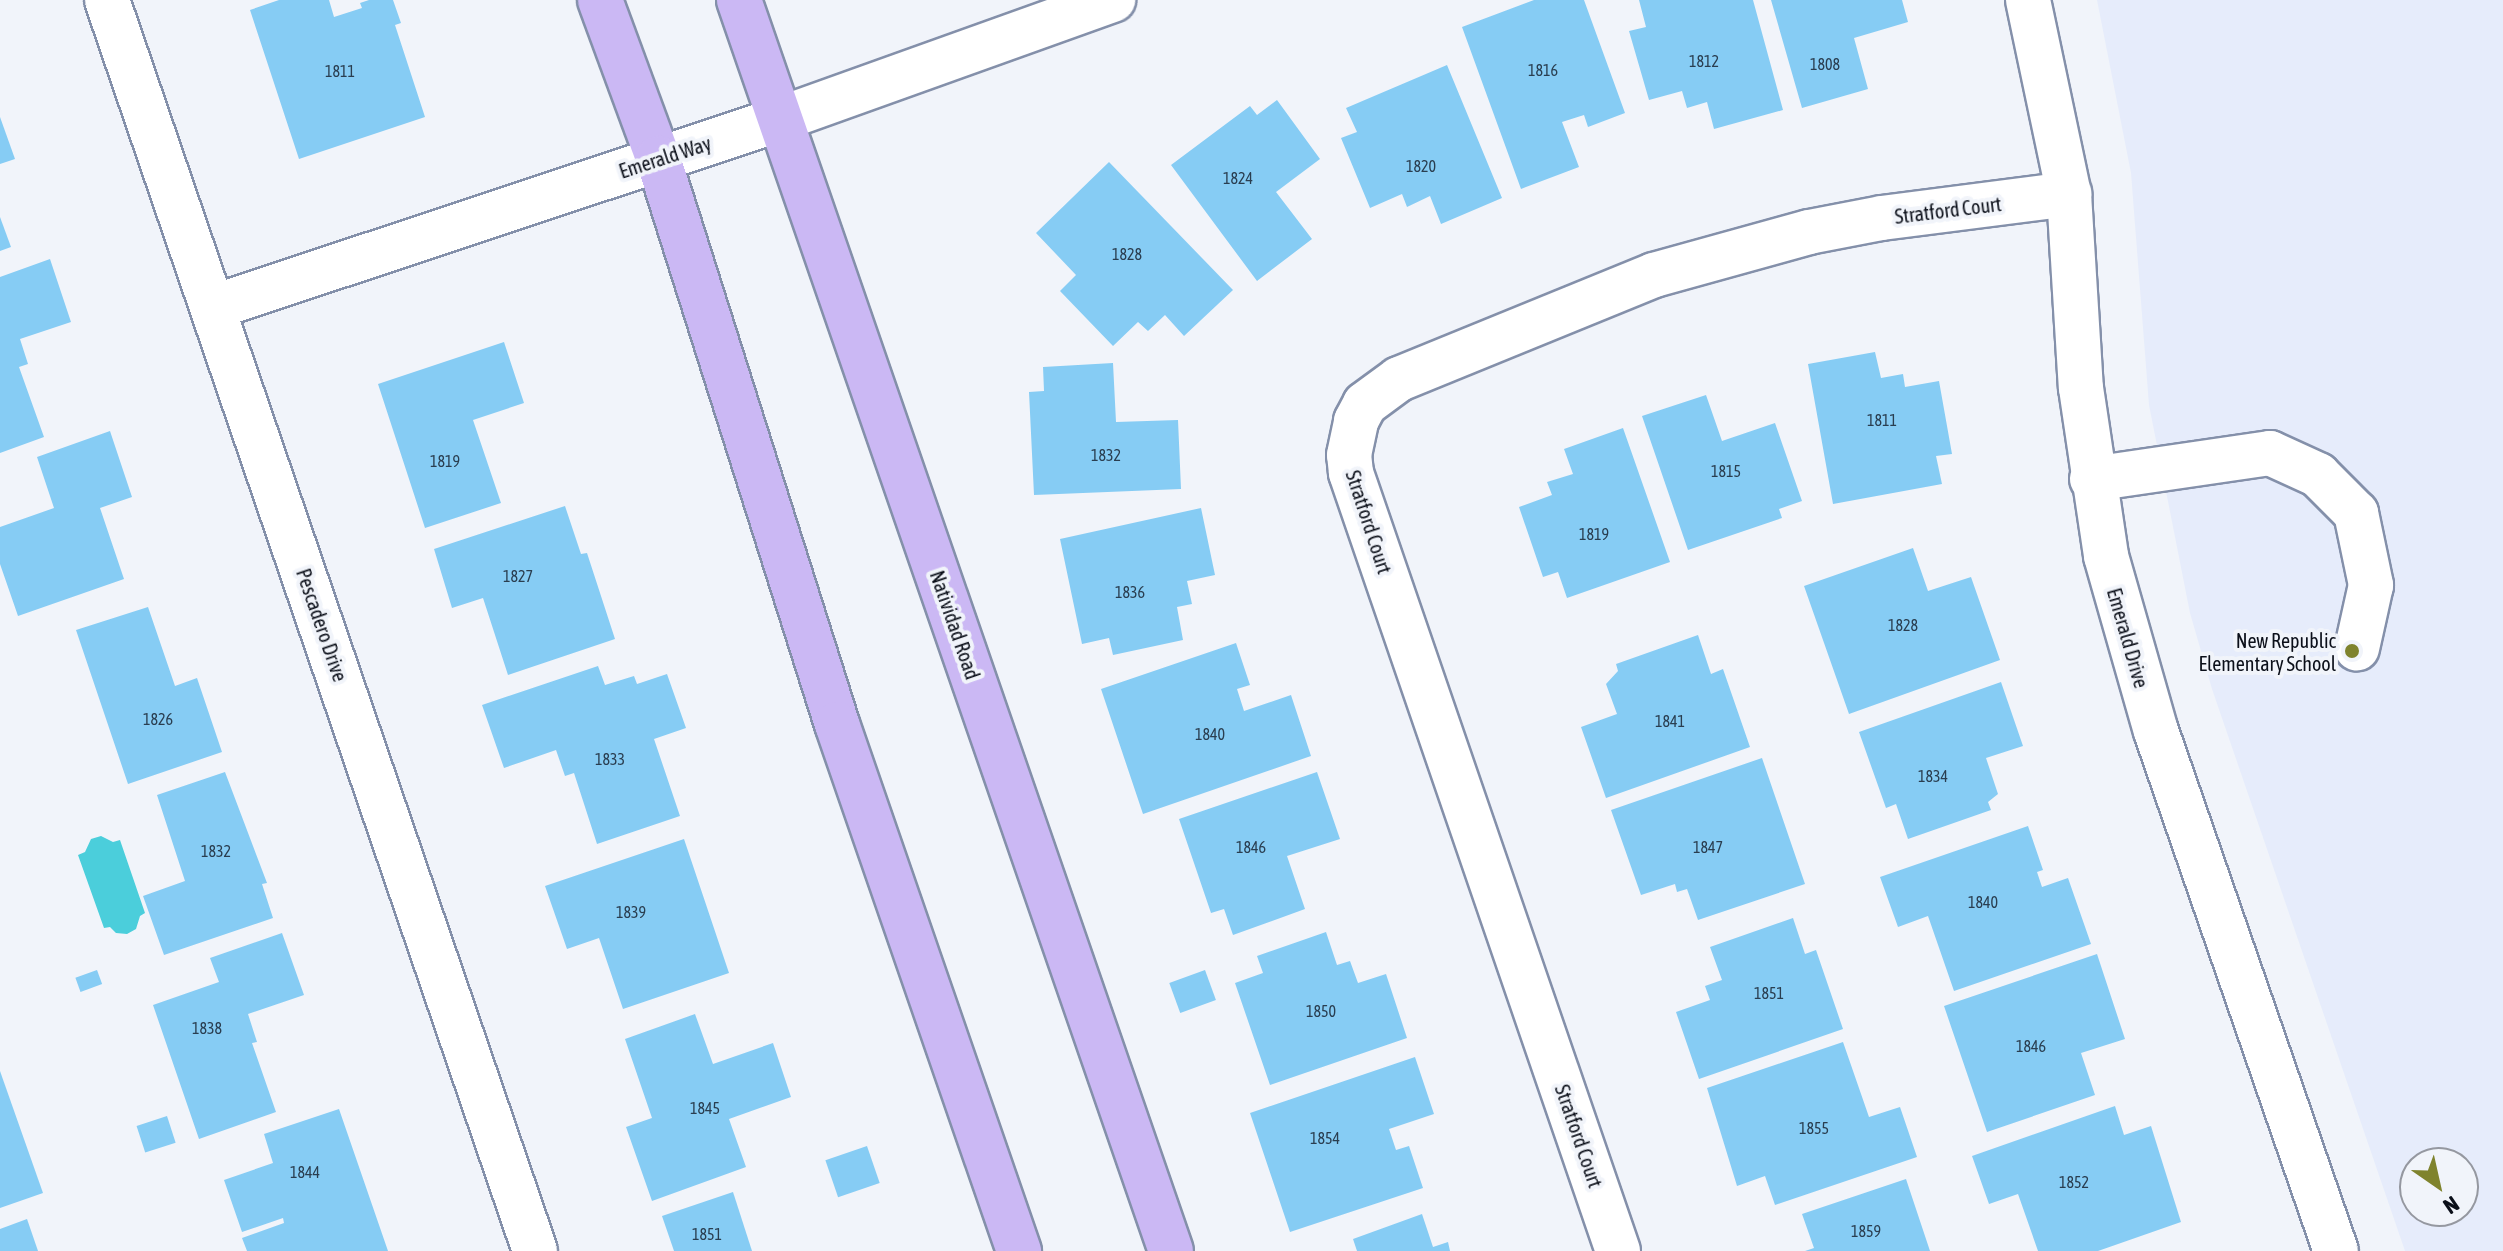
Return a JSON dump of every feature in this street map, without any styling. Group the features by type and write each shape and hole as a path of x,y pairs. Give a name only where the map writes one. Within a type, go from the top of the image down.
{"main road":[{"path":"600,0 658,158 837,724 1019,1251"},
{"name":"Natividad Road","path":"739,0 1171,1251"}],"street":[{"name":"Pescadero Drive","path":"107,0 535,1251"},
{"name":"Emerald Way","path":"214,307 780,119 1113,0"},
{"name":"Emerald Drive","path":"2028,0 2069,194 2081,388 2092,479 2106,556 2128,642 2336,1251"},
{"name":"Stratford Court","path":"1618,1251 1351,473 1349,455 1356,421 1365,404 1399,379 1680,267 1733,250 1838,226 2069,194"},
{"path":"2092,479 2270,453 2318,475 2356,513 2371,585 2357,648"}],"shaded area":[{"name":"New Republic Elementary School","path":"2097,0 2503,0 2503,1251 2405,1251 2212,689 2190,613 2149,405 2131,173"}],"water":[{"path":"101,836 113,842 120,840 145,913 140,916 136,929 127,934 116,933 110,927 104,928 78,855 85,852 91,839"}],"building":[{"path":"279,0 329,0 334,17 362,8 360,3 369,0 393,0 401,23 395,25 425,117 299,159 250,10"},
{"path":"1534,0 1584,0 1625,113 1588,127 1584,115 1562,122 1579,167 1521,189 1462,27"},
{"path":"1639,0 1753,0 1783,110 1714,129 1707,102 1687,108 1682,91 1649,100 1629,31 1646,27"},
{"path":"1771,0 1902,0 1908,22 1854,38 1868,89 1802,108"},
{"path":"1447,65 1502,198 1441,224 1430,196 1407,207 1402,194 1370,208 1341,138 1357,132 1346,108"},
{"path":"1277,100 1320,159 1276,192 1312,239 1257,281 1171,165 1250,106 1257,115"},
{"path":"0,117 15,159 0,164"},
{"path":"1109,162 1233,290 1184,336 1165,315 1148,331 1138,322 1113,346 1060,291 1076,275 1036,233"},
{"path":"0,217 11,247 0,251"},
{"path":"50,259 71,322 20,339 28,364 19,367 44,437 0,453 0,277"},
{"path":"504,342 524,403 473,420 501,503 425,528 378,384"},
{"path":"1875,352 1881,378 1903,374 1905,387 1939,381 1952,454 1936,456 1942,484 1833,504 1808,364"},
{"path":"1113,363 1116,422 1178,420 1181,489 1034,495 1029,392 1044,391 1043,367"},
{"path":"1706,395 1722,441 1775,423 1802,501 1779,509 1782,518 1688,550 1642,416"},
{"path":"1623,428 1670,562 1567,598 1558,572 1543,577 1519,507 1552,495 1547,482 1573,474 1564,449"},
{"path":"110,431 132,497 100,508 124,579 18,616 0,564 0,527 54,508 37,457"},
{"path":"565,506 581,554 587,553 615,639 508,675 483,598 452,608 434,549"},
{"path":"1201,508 1215,575 1187,581 1192,604 1177,607 1183,640 1113,655 1109,638 1082,644 1060,539"},
{"path":"1913,548 1928,591 1971,577 2000,660 1849,714 1804,586"},
{"path":"148,607 175,686 197,678 222,752 128,784 76,630"},
{"path":"1698,635 1711,674 1723,669 1750,747 1606,798 1581,727 1617,714 1606,684 1618,671 1616,664"},
{"path":"1236,643 1250,685 1237,689 1244,711 1291,695 1311,756 1143,814 1101,689"},
{"path":"598,666 605,685 634,676 637,684 667,674 686,728 654,739 680,816 597,844 574,773 565,776 556,750 504,768 482,705"},
{"path":"2001,682 2023,746 1986,758 1998,794 1988,802 1991,810 1908,839 1896,804 1886,808 1859,732"},
{"path":"1762,758 1805,884 1698,920 1687,889 1677,892 1675,884 1641,895 1611,810"},
{"path":"225,772 267,883 262,884 273,918 164,955 143,896 185,881 157,795"},
{"path":"1317,772 1340,839 1287,856 1305,909 1233,935 1224,909 1211,913 1179,819"},
{"path":"2028,826 2043,870 2037,872 2042,887 2068,878 2091,944 1954,991 1928,916 1898,927 1880,877"},
{"path":"684,839 729,973 623,1009 599,938 567,949 545,886"},
{"path":"1793,918 1805,954 1816,950 1843,1029 1699,1079 1676,1012 1710,1000 1705,986 1722,980 1710,947"},
{"path":"1326,932 1337,965 1350,961 1358,983 1386,974 1407,1038 1270,1085 1235,983 1263,973 1257,956"},
{"path":"282,933 304,995 248,1014 257,1042 252,1043 276,1112 199,1139 153,1005 219,982 210,958"},
{"path":"2097,954 2125,1039 2081,1053 2095,1095 1987,1132 1944,1006"},
{"path":"97,970 102,984 81,992 75,978"},
{"path":"1205,970 1216,1000 1180,1013 1169,983"},
{"path":"695,1014 713,1064 773,1043 791,1097 729,1119 746,1167 652,1201 626,1127 652,1118 625,1039"},
{"path":"1843,1042 1869,1117 1900,1107 1917,1157 1775,1205 1765,1176 1737,1186 1707,1088"},
{"path":"1415,1057 1434,1114 1389,1129 1396,1150 1409,1146 1423,1188 1290,1232 1250,1113"},
{"path":"0,1071 43,1193 0,1208"},
{"path":"2115,1106 2124,1135 2151,1126 2181,1222 2098,1251 2038,1251 2018,1194 1989,1204 1972,1156"},
{"path":"339,1109 388,1251 247,1251 242,1238 284,1223 283,1218 242,1232 224,1180 273,1163 264,1134"},
{"path":"167,1116 176,1143 145,1153 137,1126"},
{"path":"867,1146 880,1183 838,1197 825,1160"},
{"path":"1906,1179 1930,1251 1805,1251 1814,1248 1802,1214"},
{"path":"733,1192 752,1251 674,1251 662,1216"},
{"path":"1422,1214 1433,1247 1448,1242 1450,1251 1357,1251 1353,1239"},
{"path":"27,1219 38,1251 0,1251 0,1229"}],"place":[{"name":"New Republic Elementary School","path":"2352,651"}]}
